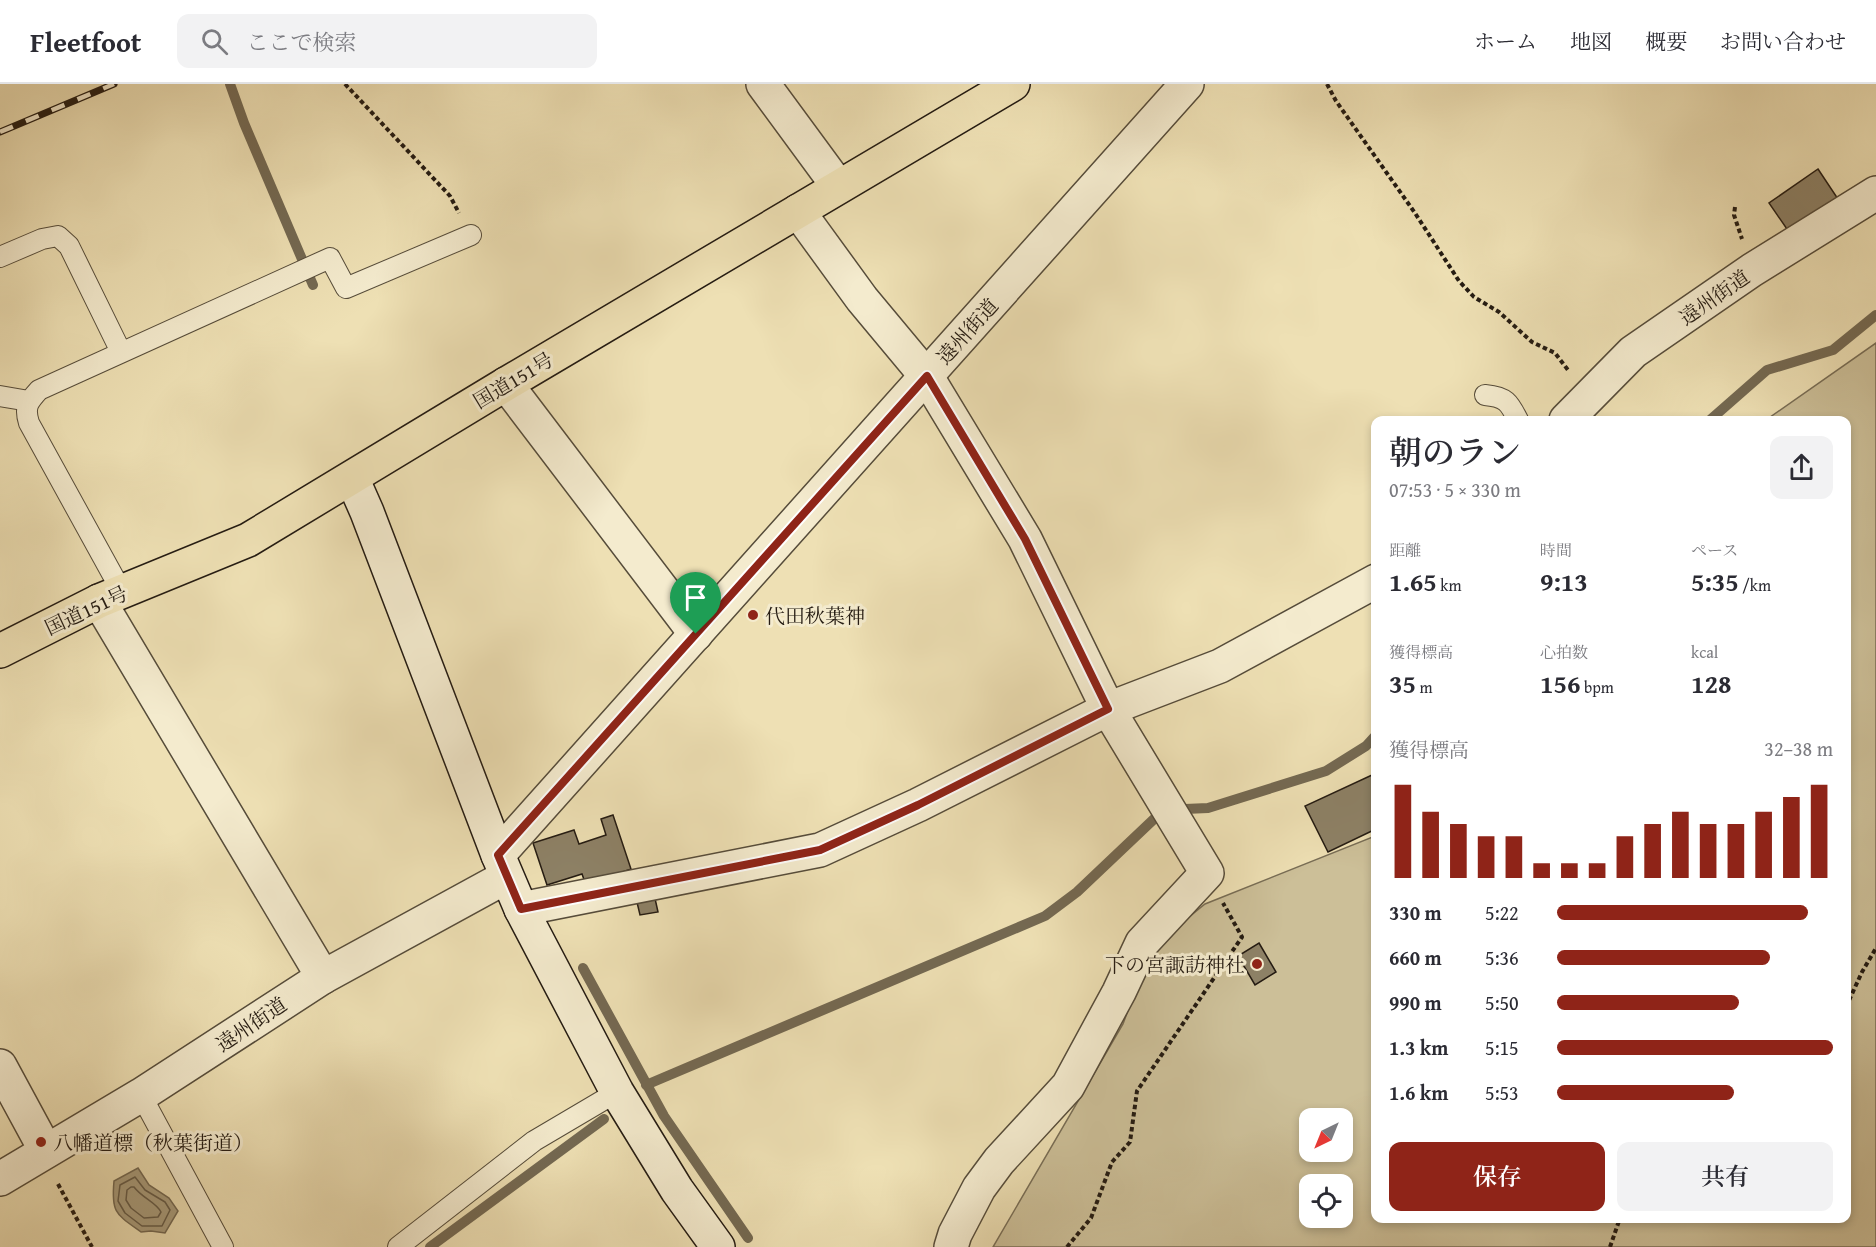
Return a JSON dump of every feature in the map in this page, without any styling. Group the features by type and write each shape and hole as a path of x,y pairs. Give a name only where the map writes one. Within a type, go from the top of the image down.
{"highway":[{"name":"国道151号","path":"0,651 110,597 248,540 838,186 1013,84"}],"street":[{"path":"763,84 838,186"},
{"name":"遠州街道","path":"0,1179 141,1095 323,977 502,866 696,634 1187,84"},
{"name":"遠州街道","path":"1570,416 1634,352 1752,270 1876,193"},
{"path":"798,211 862,299 927,376 1025,539 1108,709 1207,873 1142,943 1119,992 1068,1086 999,1161 979,1188 955,1233 951,1247"},
{"path":"506,384 696,634"},
{"path":"352,478 502,866 521,909 617,1092 677,1190 718,1247"},
{"path":"521,909 820,850 918,805 1108,709 1220,666 1371,584"},
{"path":"110,597 323,977"},
{"path":"0,1066 44,1153"}],"lane":[{"path":"110,597 29,423 26,413 29,401 39,390 327,259 330,258 346,288 471,235"},
{"path":"0,257 42,239 58,236 69,246 121,352"},
{"path":"1485,394 1500,396 1510,405 1516,416"},
{"path":"0,396 29,401"},
{"path":"398,1247 534,1141 617,1092"},
{"path":"141,1095 223,1247"}],"path":[{"path":"345,84 450,196 471,235"},
{"path":"1327,84 1336,101 1415,213 1459,281 1474,297 1499,312 1532,342 1555,353 1589,397"},
{"path":"1067,1247 1091,1218 1112,1162 1130,1142 1137,1091 1242,937"},
{"path":"1851,996 1876,948"},
{"path":"44,1153 92,1247"},
{"path":"1610,1247 1618,1223"}],"shaded area":[{"path":"1876,343 1876,1247 993,1247 1123,1024 1151,948 1205,904 1371,838 1371,1223 1851,1223 1851,416 1772,416"}],"water":[{"path":"138,1168 149,1185 169,1198 178,1211 165,1233 141,1232 117,1212 113,1200 114,1181"}],"building":[{"path":"1818,169 1838,199 1789,232 1769,203"},
{"path":"1371,775 1371,831 1328,852 1305,806"},
{"path":"613,815 631,869 586,885 582,874 547,885 533,843 574,830 579,844 606,835 601,819"},
{"path":"654,894 658,912 640,915 636,898"},
{"name":"下の宮諏訪神社","path":"1259,943 1276,972 1255,985 1238,956"}],"waterway":[{"path":"230,84 244,123 313,285"},
{"path":"1715,416 1767,370 1833,350 1876,315"},
{"path":"1185,809 1208,808 1326,771 1371,740"},
{"path":"646,1085 1045,916 1077,892 1154,819"},
{"path":"583,968 664,1116 748,1238"},
{"path":"430,1247 604,1119"}],"railway":[{"path":"0,132 114,84"}],"place":[{"name":"代田秋葉神","path":"753,615"},
{"name":"下の宮諏訪神社","path":"1257,964"},
{"name":"八幡道標（秋葉街道）","path":"41,1142"}],"route":[{"path":"927,376 1025,539 1108,709 918,805 820,850 521,909 498,855 696,634 927,376"}]}
